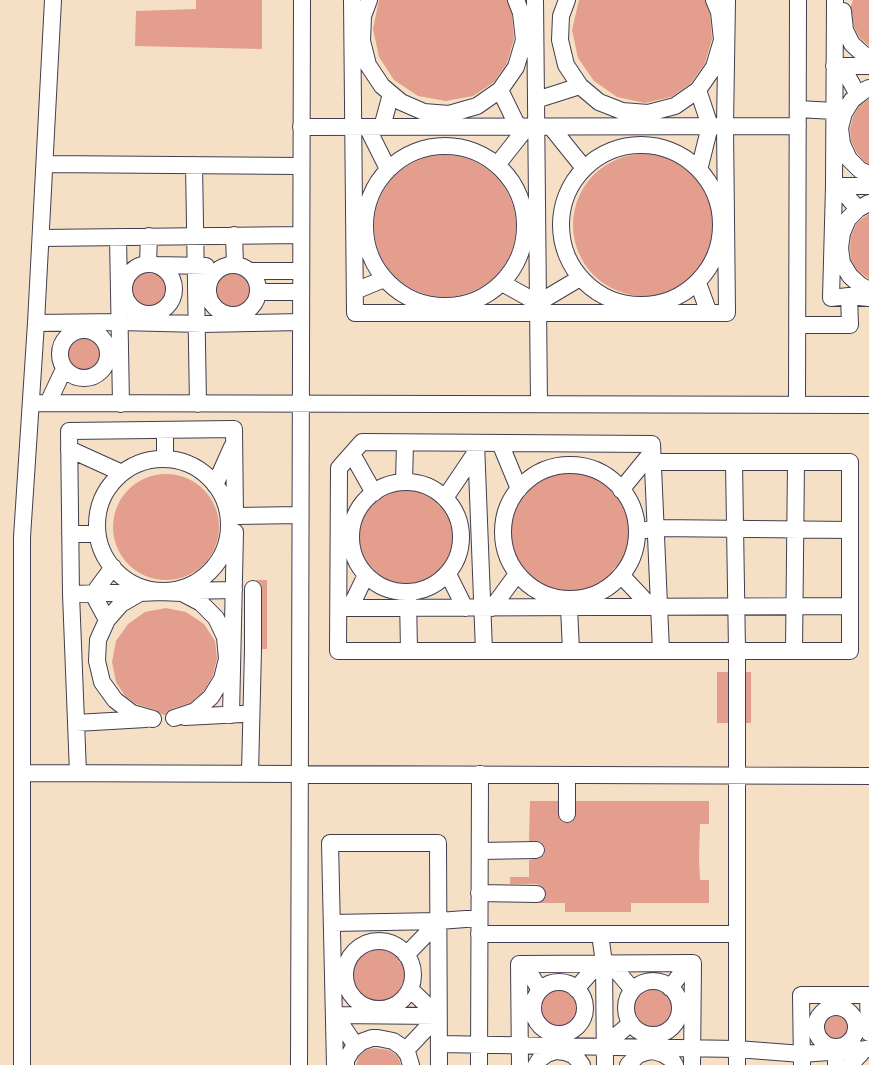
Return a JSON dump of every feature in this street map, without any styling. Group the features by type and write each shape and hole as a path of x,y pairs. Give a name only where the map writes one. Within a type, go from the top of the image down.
{"street":[{"path":"22,1065 22,537 34,353 41,323 41,238 53,0"},
{"path":"299,1065 302,0"},
{"path":"352,0 367,127 354,291 354,313 445,309 538,308 641,309 727,313 717,126 727,0"},
{"path":"369,0 363,16 357,41 368,65 382,86 401,102 443,120"},
{"path":"443,120 450,114 477,106 500,90 516,67 524,40 521,13 516,0"},
{"path":"535,0 536,100 533,127 532,233 538,308 539,404"},
{"path":"567,0 561,16 560,40 566,65 580,86 599,102 641,120"},
{"path":"642,145 641,120 648,113 675,106 698,90 714,67 722,40 720,12 714,0"},
{"path":"797,405 798,0"},
{"path":"839,7 845,30 852,44 863,54 869,57"},
{"path":"839,7 834,111 836,248 831,298 857,293"},
{"path":"535,39 560,40"},
{"path":"837,64 852,44"},
{"path":"837,64 869,66"},
{"path":"837,64 863,92 852,100 844,113 840,128 842,144 849,158 854,164 860,170 869,174"},
{"path":"536,100 580,86"},
{"path":"500,90 533,127 584,168"},
{"path":"698,90 717,126"},
{"path":"367,127 391,94"},
{"path":"798,109 834,111"},
{"path":"301,127 367,127 443,120 533,127 641,120 717,126 798,126"},
{"path":"443,120 446,146"},
{"path":"699,170 717,126"},
{"path":"367,127 388,169"},
{"path":"497,165 533,127"},
{"path":"635,144 642,145 663,147 688,159 708,179 720,205 722,232 714,260 698,283 675,298 641,309 622,304 599,294 580,278 566,257 560,233 561,208 570,184 586,165 608,151 635,144"},
{"path":"439,145 467,148 492,160 497,165 512,180 524,206 532,233 519,261 502,283 479,299 445,309 427,305 403,295 384,279 359,234 375,185 388,169 412,152 439,145"},
{"path":"44,164 301,166"},
{"path":"836,183 854,164"},
{"path":"194,165 196,265 202,291 195,324 198,404"},
{"path":"836,183 869,186"},
{"path":"797,325 850,325 857,293 836,248 848,219 863,206 836,183"},
{"path":"532,233 560,233"},
{"path":"231,266 234,235"},
{"path":"41,238 301,235"},
{"path":"148,265 149,236"},
{"path":"118,237 118,267 121,291 120,322 114,356 121,401"},
{"path":"118,267 148,265 243,267 250,271 255,278 258,286 258,292 256,302 250,309 236,319"},
{"path":"121,291 132,270 148,265 163,269 169,275 173,282 171,299 162,311 147,319"},
{"path":"171,299 202,291 219,270 231,266"},
{"path":"250,271 301,271"},
{"path":"538,308 580,278"},
{"path":"354,291 384,279"},
{"path":"502,283 538,308"},
{"path":"698,283 708,313"},
{"path":"121,291 131,307 147,319"},
{"path":"202,291 220,311 236,319"},
{"path":"258,292 301,292"},
{"path":"171,299 195,324"},
{"path":"195,324 214,306"},
{"path":"101,338 120,322 131,307"},
{"path":"41,323 86,326 147,319 195,324 236,319 301,322"},
{"path":"41,323 63,354 70,374 77,378 93,377 100,373 114,356"},
{"path":"86,326 105,342 108,350 114,356"},
{"path":"48,403 63,354 71,334 86,326"},
{"path":"34,353 63,354"},
{"path":"100,373 121,401"},
{"path":"82,404 83,378"},
{"path":"31,403 82,404 121,401 198,404 869,405"},
{"path":"78,773 71,594 69,431 234,429 235,516 232,591 231,712"},
{"path":"165,430 165,460"},
{"path":"215,485 234,442"},
{"path":"621,490 653,457 734,462 850,462 850,652 794,652 737,652 661,652 338,652 345,608 345,540 339,468 362,442 405,442 476,447 500,443 652,444 653,457 655,528 655,607 661,652"},
{"path":"404,482 405,442"},
{"path":"500,443 519,489"},
{"path":"577,443 578,466"},
{"path":"445,498 476,447"},
{"path":"476,447 480,534 487,608 484,652"},
{"path":"69,449 122,474"},
{"path":"352,454 374,493"},
{"path":"153,719 132,712 115,700 102,682 97,661 98,640 107,620 121,604 140,593 160,592 181,589 200,580 213,569 225,549 229,528 227,508 219,490 205,474 187,464 165,460 142,463 122,474 107,490 98,511 97,534 104,555 117,573 136,586 160,592 182,593 201,603 216,618 225,637 227,659 222,679 211,697 195,711 174,718"},
{"path":"734,462 738,775 737,1057"},
{"path":"794,652 796,462"},
{"path":"558,466 578,466 601,473 618,486 631,503 637,523 636,544 629,564 617,581 599,593 579,599 556,598 534,589 517,574 506,554 503,531 507,509 519,489 536,474 558,466"},
{"path":"400,482 420,483 437,491 445,498 451,504 460,520 462,539 458,558 448,574 433,586 415,592 397,592 380,586 366,575 356,561 351,544 345,540 358,510 369,496 383,487 400,482"},
{"path":"235,516 300,515"},
{"path":"637,531 655,528 850,530"},
{"path":"461,533 480,534 503,531"},
{"path":"70,534 97,534"},
{"path":"93,594 112,567"},
{"path":"213,569 232,591"},
{"path":"448,574 465,608"},
{"path":"487,608 517,574"},
{"path":"345,608 366,575"},
{"path":"621,575 655,607"},
{"path":"250,773 253,589"},
{"path":"71,594 232,591"},
{"path":"216,618 232,591"},
{"path":"408,592 409,652"},
{"path":"93,594 107,620"},
{"path":"345,608 850,606"},
{"path":"569,607 570,652"},
{"path":"73,663 97,661"},
{"path":"211,697 231,712"},
{"path":"93,722 115,700"},
{"path":"76,723 174,718 231,712 251,714"},
{"path":"23,773 869,776"},
{"path":"479,1065 480,774"},
{"path":"567,775 567,814"},
{"path":"335,1065 334,1015 339,977 332,923 330,843 438,844 439,1065"},
{"path":"480,851 536,850"},
{"path":"479,892 536,894"},
{"path":"332,923 439,921 479,918"},
{"path":"406,955 439,921"},
{"path":"380,942 381,922"},
{"path":"332,923 351,955"},
{"path":"479,934 737,934"},
{"path":"600,934 604,963 603,1046 605,1065"},
{"path":"380,942 391,944 400,949 406,955 412,968 411,984 404,998 396,1005 378,1012 362,1005 351,995 339,977 351,955 359,947 369,943 380,942"},
{"path":"576,988 604,963"},
{"path":"604,963 633,990"},
{"path":"652,963 653,981"},
{"path":"670,988 689,963"},
{"path":"520,1065 526,1009 519,964 693,963 686,1010 692,1048 692,1065"},
{"path":"524,964 540,990"},
{"path":"558,964 558,982"},
{"path":"411,984 439,977"},
{"path":"686,1010 670,988 666,984 658,981 640,984 628,997 628,1016 637,1030 645,1034 652,1044 671,1059 674,1064 692,1048"},
{"path":"523,1045 538,1062 557,1044 562,1034 570,1032 577,1027 582,1020 585,1009 581,995 576,988 568,984 558,982 551,983 540,990 526,1009"},
{"path":"411,984 438,1016"},
{"path":"836,1059 815,1028 801,995 837,1001 866,994 863,1034 850,1065"},
{"path":"334,1015 351,995"},
{"path":"805,995 815,1028"},
{"path":"807,1059 815,1028 830,1007 837,1001"},
{"path":"837,1001 863,1034"},
{"path":"526,1009 538,1025 545,1031 553,1034 557,1044 565,1052 573,1055 579,1062 603,1046 628,1016"},
{"path":"585,1009 604,1009 628,1016"},
{"path":"577,1027 629,1064 638,1055 646,1052 663,1033 673,1026 686,1010"},
{"path":"334,1015 378,1012 438,1016"},
{"path":"378,1012 378,1038"},
{"path":"334,1015 356,1046"},
{"path":"346,1065 346,1060 356,1046 366,1040 378,1038 393,1041 402,1047 408,1058 438,1016"},
{"path":"523,1045 538,1025"},
{"path":"673,1026 692,1048"},
{"path":"439,1044 557,1044 603,1046 652,1044 692,1048 737,1057 836,1059 863,1034"}],"building":[{"path":"196,0 262,0 262,49 135,46 136,11 196,9"},
{"path":"379,0 507,0 512,15 514,39 507,63 494,82 473,96 446,101 418,96 394,80 379,57 373,29"},
{"path":"579,0 705,0 710,14 712,39 705,63 691,83 671,97 645,103 617,97 594,81 578,58 572,30"},
{"path":"853,0 869,0 869,46 860,38 854,27 851,6"},
{"path":"869,99 869,164 865,162 857,153 851,141 850,129 853,117 859,106"},
{"path":"637,154 651,154 678,162 699,180 710,198 714,211 714,239 707,259 689,280 678,288 665,293 651,296 637,296 610,288 589,270 581,259 576,246 573,232 573,218 581,191 599,170 610,162 623,157"},
{"path":"438,155 452,155 479,163 500,181 511,199 515,212 515,240 508,260 490,281 479,289 466,294 452,297 438,297 411,289 390,271 382,260 377,247 374,233 374,219 382,192 400,171 411,163 424,158"},
{"path":"869,214 869,279 857,270 851,260 850,248 851,236 856,224"},
{"path":"227,269 231,274 241,272 245,279 254,280 255,283 250,287 249,292 253,300 244,310 229,312 222,309 212,296 211,289 213,281 217,275"},
{"path":"141,270 147,273 164,275 170,284 171,291 169,299 160,309 154,312 147,313 140,311 134,307 129,300 128,281 132,275"},
{"path":"81,332 96,336 105,348 106,355 101,369 89,376 82,377 72,374 72,363 68,360 62,360 61,353 67,339"},
{"path":"575,470 594,474 612,486 612,493 615,497 624,500 631,518 633,537 628,556 622,566 614,568 612,578 599,588 578,595 556,594 536,585 526,576 526,571 523,567 517,565 510,551 507,530 512,508 518,498 523,498 527,494 528,486 537,479 555,471"},
{"path":"166,474 186,478 203,490 215,507 219,527 215,547 203,564 186,576 166,580 146,576 129,564 117,547 113,527 117,507 129,490 146,478"},
{"path":"412,487 426,491 436,497 436,502 439,506 447,507 456,526 458,542 454,557 449,565 444,565 440,568 439,576 430,583 414,588 396,587 379,580 375,576 374,569 370,566 365,566 358,553 356,535 360,518 368,505 372,502 379,501 383,493 395,488 404,491"},
{"path":"256,580 267,580 267,649 262,649 262,589 261,584"},
{"path":"166,608 186,612 204,624 215,641 217,658 213,675 204,691 190,703 171,709 165,715 156,710 136,704 125,696 116,682 112,662 116,641 128,624 145,612"},
{"path":"717,672 728,672 728,723 717,723"},
{"path":"746,672 751,672 751,723 746,723"},
{"path":"530,801 558,801 559,818 562,822 567,823 571,822 575,818 576,801 709,801 709,824 700,824 699,858 700,880 709,880 709,903 631,903 631,912 565,912 565,903 539,903 545,899 546,895 542,886 537,884 510,884 510,877 529,877 529,860 541,858 544,855 544,845 541,842 529,841"},
{"path":"372,946 391,948 397,952 399,962 407,964 409,969 409,980 403,982 401,986 402,997 393,1003 384,1006 372,1006 362,1002 355,995 350,985 348,975 355,956"},
{"path":"655,983 661,985 661,991 665,996 675,996 677,1009 671,1023 664,1029 652,1032 639,1027 640,1022 638,1017 635,1014 630,1014 629,1006 630,999 635,999 642,994 641,986"},
{"path":"561,984 567,986 567,992 570,996 574,998 580,997 583,1010 577,1025 570,1030 558,1033 546,1029 540,1023 536,1015 535,1007 537,999 545,998 548,995 549,987"},
{"path":"837,1008 843,1009 852,1017 854,1022 853,1034 847,1041 836,1038 826,1043 818,1032 817,1026 819,1019 826,1011"},
{"path":"374,1048 389,1050 399,1059 401,1065 356,1065 359,1056 366,1050"}]}
